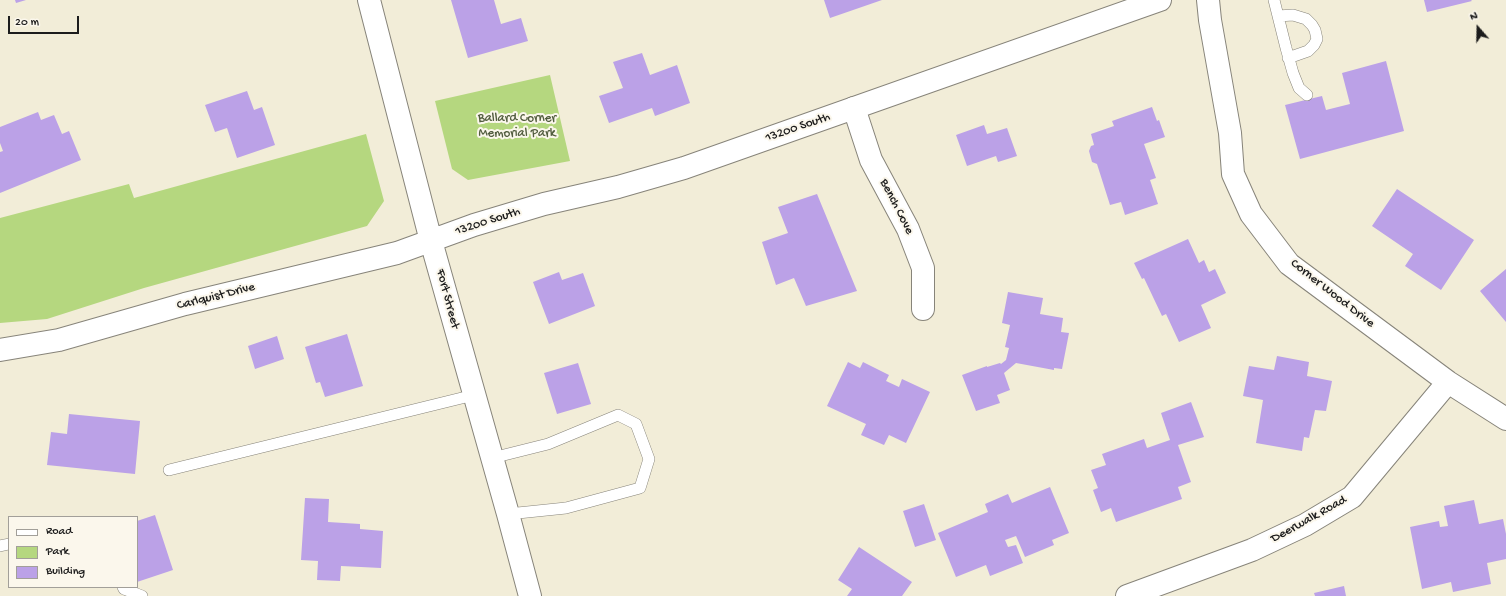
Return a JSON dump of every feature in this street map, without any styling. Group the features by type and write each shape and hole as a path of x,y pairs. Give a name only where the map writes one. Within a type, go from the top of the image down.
{"street":[{"name":"Fort Street","path":"369,0 431,241 530,596"},
{"name":"13200 South","path":"431,241 474,225 544,204 618,187 684,168 1160,0"},
{"name":"Corner Wood Drive","path":"1208,0 1210,20 1230,133 1233,174 1251,214 1290,264 1448,382 1506,419"},
{"name":"Bench Cove","path":"854,108 871,160 908,229 923,268 923,309"},
{"name":"Carlquist Drive","path":"0,350 59,340 185,304 397,253 431,241"},
{"name":"Deerwalk Road","path":"1127,596 1252,550 1305,526 1352,496 1448,382"}],"lane":[{"path":"1274,0 1288,58 1299,88 1307,95"},
{"path":"1278,16 1293,15 1306,19 1312,24 1315,30 1317,39 1314,45 1308,51 1288,58"},
{"path":"169,470 474,395"},
{"path":"492,458 548,444 618,415 636,424 649,459 640,488 566,508 508,514"},
{"path":"124,588 142,596"}],"green space":[{"name":"Ballard Corner Memorial Park","path":"550,75 570,161 468,180 452,169 435,101"},
{"path":"366,134 384,201 367,226 144,288 47,319 0,323 0,218 129,184 134,198"}],"building":[{"path":"15,0 26,0 16,3"},
{"path":"451,0 494,0 501,24 521,18 528,41 468,58"},
{"path":"824,0 882,0 830,18"},
{"path":"1424,0 1471,0 1472,1 1427,12"},
{"path":"642,53 650,75 677,65 690,103 655,116 652,108 609,123 599,96 623,88 613,62"},
{"path":"1386,61 1404,131 1300,159 1285,105 1322,96 1326,110 1350,104 1342,73"},
{"path":"247,91 254,110 262,107 275,145 237,158 227,128 215,132 205,105"},
{"path":"1152,107 1157,121 1159,120 1165,137 1144,144 1156,178 1150,180 1158,204 1125,215 1121,202 1110,205 1097,164 1092,162 1089,151 1091,146 1094,145 1091,134 1114,126 1112,121"},
{"path":"38,112 41,120 54,115 62,134 69,131 81,160 0,193 0,152 3,151 0,143 0,127"},
{"path":"984,125 987,134 1007,128 1017,156 998,162 996,156 967,166 956,135"},
{"path":"1397,189 1474,240 1441,290 1405,266 1413,254 1372,226"},
{"path":"817,194 857,291 806,306 794,278 776,285 762,242 788,233 778,207"},
{"path":"1188,239 1199,263 1204,260 1209,272 1215,269 1226,293 1201,305 1211,328 1179,342 1166,314 1162,316 1144,278 1142,279 1134,263"},
{"path":"1506,269 1506,322 1480,291"},
{"path":"559,272 562,280 583,273 595,306 549,324 533,282"},
{"path":"1008,292 1043,298 1040,314 1063,318 1061,332 1069,333 1062,369 1054,368 1054,370 1016,363 1004,373 1010,390 997,395 1000,403 976,411 962,375 987,366 1001,364 1006,360 1009,348 1005,347 1010,325 1002,323"},
{"path":"347,334 363,386 325,397 320,382 316,383 305,347"},
{"path":"277,336 284,359 255,369 248,346"},
{"path":"1277,356 1309,362 1307,376 1332,381 1326,411 1315,410 1309,438 1304,437 1302,451 1256,443 1263,400 1243,396 1249,366 1274,370"},
{"path":"848,362 860,368 863,362 889,375 886,381 899,387 902,379 930,392 906,443 889,435 884,445 861,435 866,424 827,406"},
{"path":"578,363 591,404 557,414 544,373"},
{"path":"1191,402 1204,437 1178,445 1191,482 1178,487 1182,499 1116,522 1111,508 1101,512 1093,490 1098,488 1091,470 1106,465 1102,454 1144,439 1147,448 1170,440 1161,413"},
{"path":"69,414 140,421 135,474 47,465 51,432 67,434"},
{"path":"1050,487 1069,533 1052,540 1054,545 1025,557 1016,536 1005,540 1008,547 1016,545 1023,563 990,576 986,565 956,577 938,533 988,512 985,504 1008,494 1012,503"},
{"path":"305,498 329,499 328,522 360,524 360,529 383,531 381,568 341,566 340,581 317,580 318,561 301,560"},
{"path":"1474,500 1479,524 1503,519 1506,534 1506,559 1487,563 1491,584 1453,592 1451,582 1422,589 1410,527 1439,521 1440,527 1448,526 1444,506"},
{"path":"924,504 936,540 915,547 903,511"},
{"path":"155,515 173,570 138,582 138,521"},
{"path":"859,547 912,582 902,596 847,596 852,589 838,580"},
{"path":"1344,586 1346,596 1315,596 1314,593"}]}
